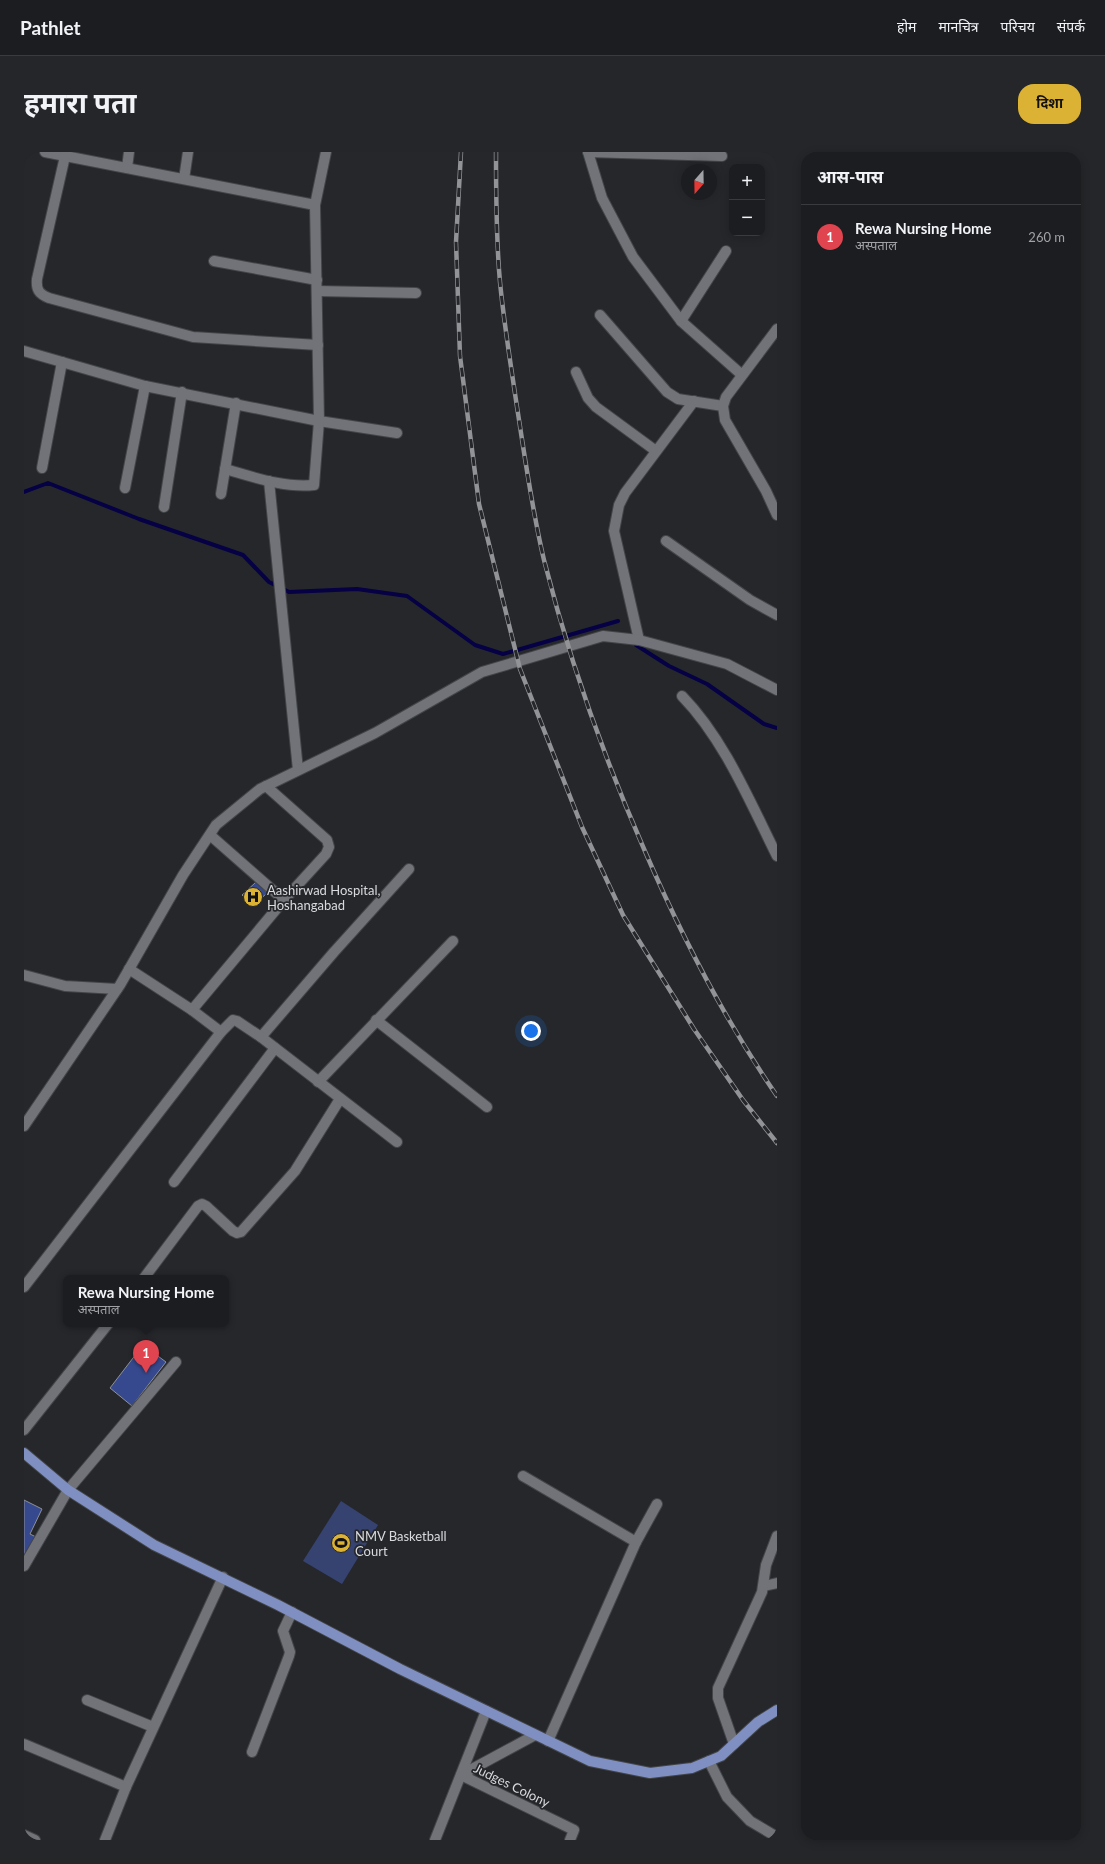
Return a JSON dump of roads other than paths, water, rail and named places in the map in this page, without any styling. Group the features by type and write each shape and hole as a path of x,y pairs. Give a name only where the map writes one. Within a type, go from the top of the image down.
{"main road":[{"path":"24,1453 68,1490 154,1545 292,1612 400,1669 590,1761 650,1773 692,1768 721,1756 758,1722 777,1710"}],"street":[{"path":"45,152 65,154 126,168 315,205"},
{"path":"126,168 129,152"},
{"path":"184,179 188,152"},
{"path":"225,469 269,481 307,486 314,485 319,421 315,205 326,152"},
{"path":"722,156 668,153 588,152 602,198 633,257 681,321 742,375"},
{"path":"65,154 38,279 37,289 39,293 48,298 193,337 318,345"},
{"path":"681,321 726,251"},
{"path":"214,261 317,280"},
{"path":"317,291 416,294"},
{"path":"600,315 667,392 678,398 723,406"},
{"path":"777,329 726,397 723,406 725,420 766,490 777,515"},
{"path":"24,351 145,386 182,392 319,421 397,433"},
{"path":"42,468 62,362"},
{"path":"576,372 588,398 596,407 656,452"},
{"path":"126,488 145,386"},
{"path":"164,507 182,392"},
{"path":"639,640 614,531 619,505 625,493 694,401"},
{"path":"221,494 236,403"},
{"path":"269,481 280,576 298,770"},
{"path":"666,541 750,600 777,615"},
{"path":"24,1126 117,989 183,875 216,825 260,789 375,733 482,672 603,636 639,640 727,664 777,690"},
{"path":"682,696 692,705 730,762 777,856"},
{"path":"192,1010 284,900 326,854 329,847 327,840 266,786"},
{"path":"210,834 284,900"},
{"path":"261,1037 334,952 409,869"},
{"path":"318,1082 453,941"},
{"path":"129,969 192,1010 221,1032"},
{"path":"24,974 65,986 117,989"},
{"path":"24,1287 221,1032 233,1020 237,1021 261,1037 397,1142"},
{"path":"376,1020 487,1107"},
{"path":"174,1182 275,1048"},
{"path":"146,1275 198,1206 202,1204 233,1231 237,1233 241,1232 295,1171 340,1099"},
{"path":"24,1430 106,1327"},
{"path":"24,1566 68,1490 176,1362"},
{"path":"523,1476 636,1542"},
{"path":"548,1741 636,1542 657,1504"},
{"path":"734,1744 718,1698 718,1688 764,1586 766,1565 777,1536"},
{"path":"105,1840 126,1787 222,1577"},
{"path":"764,1586 777,1583"},
{"path":"252,1752 289,1656 290,1652 283,1631 292,1612"},
{"path":"87,1700 154,1727"},
{"path":"435,1840 486,1711"},
{"name":"Judges Colony","path":"461,1775 535,1735"},
{"path":"24,1744 126,1787"},
{"path":"709,1761 727,1797 750,1821 777,1837"},
{"name":"Judges Colony","path":"461,1775 574,1830 570,1840"},
{"path":"24,1835 35,1840"}],"waterway":[{"path":"24,492 48,483 139,519 243,555 269,582 289,592 357,589 407,596 475,645 503,654 618,621"},
{"path":"636,645 669,666 707,684 764,724 777,728"}],"railway":[{"path":"461,152 456,242 460,356 479,504 520,669 582,827 623,915 694,1029 743,1100 777,1143"},
{"path":"496,152 498,250 500,282 508,345 536,522 544,560 564,634 601,742 629,814 658,881 688,945 721,1007 777,1096"}],"place":[{"name":"Aashirwad Hospital, Hoshangabad","path":"253,897"},
{"name":"Rewa Nursing Home","path":"146,1373"},
{"name":"NMV Basketball Court","path":"341,1543"}]}
